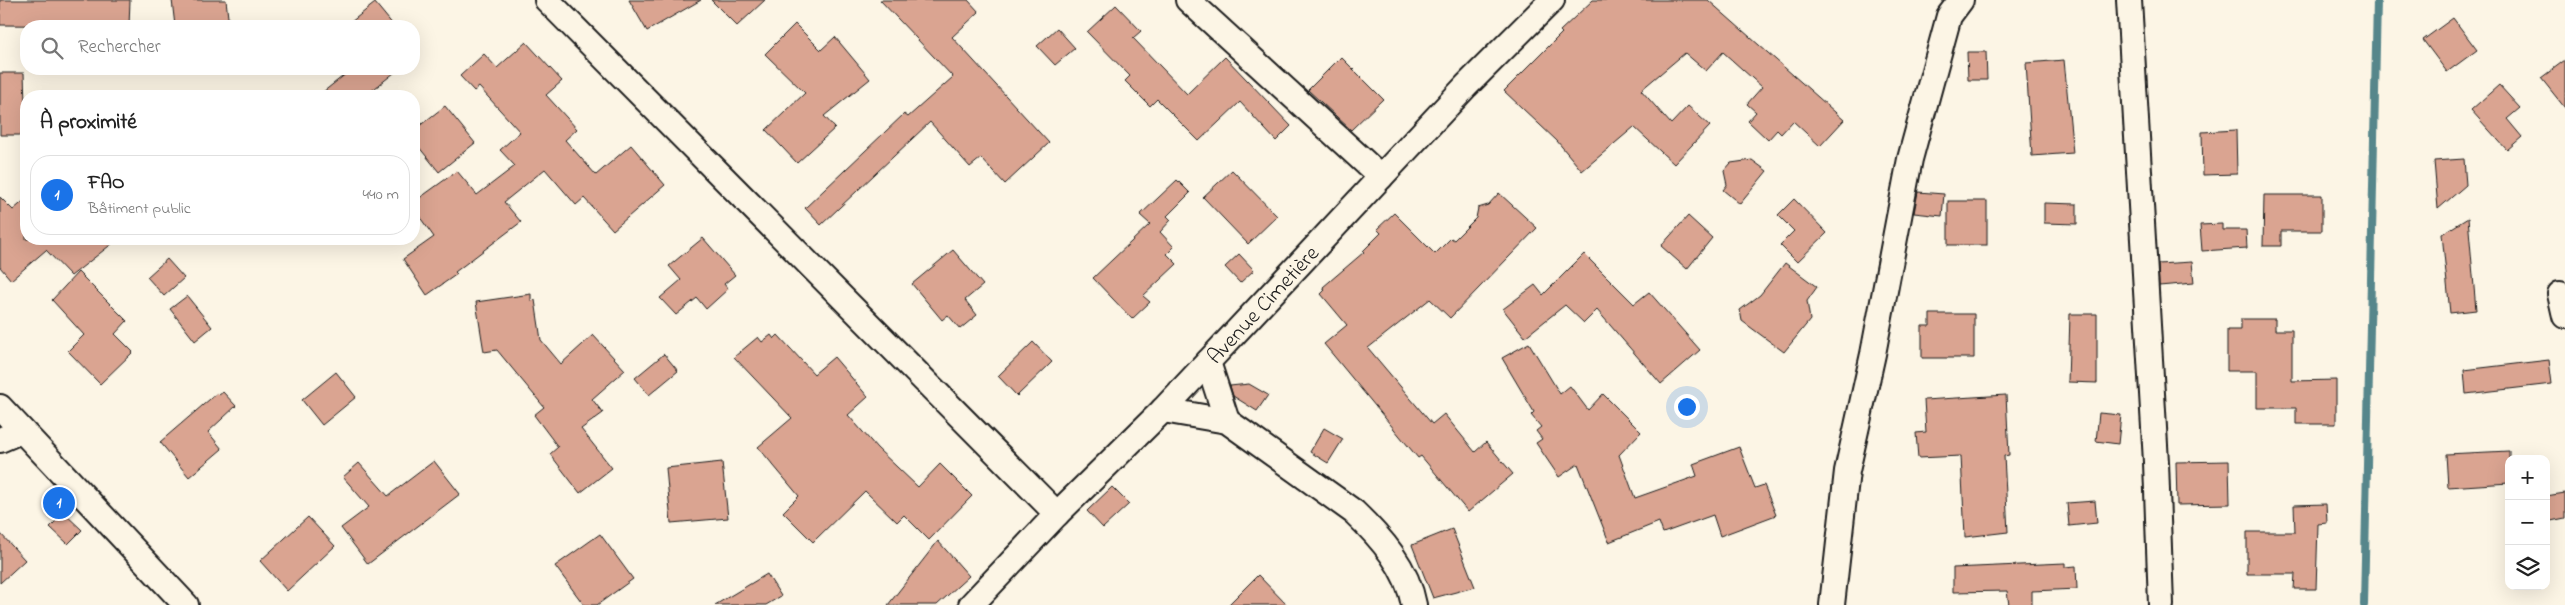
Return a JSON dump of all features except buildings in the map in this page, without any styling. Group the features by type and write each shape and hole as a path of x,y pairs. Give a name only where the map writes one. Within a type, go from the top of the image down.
{"street":[{"path":"547,0 1057,514"},
{"path":"1188,0 1381,177"},
{"name":"Avenue Cimetière","path":"970,605 1057,514 1163,410 1466,86 1552,0"},
{"path":"1832,605 1847,470 1873,354 1910,159 1949,16 1961,0"},
{"path":"2129,0 2155,452 2160,605"},
{"path":"1208,362 1227,421"},
{"path":"0,407 10,436 186,605"},
{"path":"1163,410 1227,421 1354,512 1371,528 1393,555 1411,587 1414,605"}],"waterway":[{"path":"2364,605 2377,0"}],"place":[{"name":"FAO","path":"59,503"}]}
